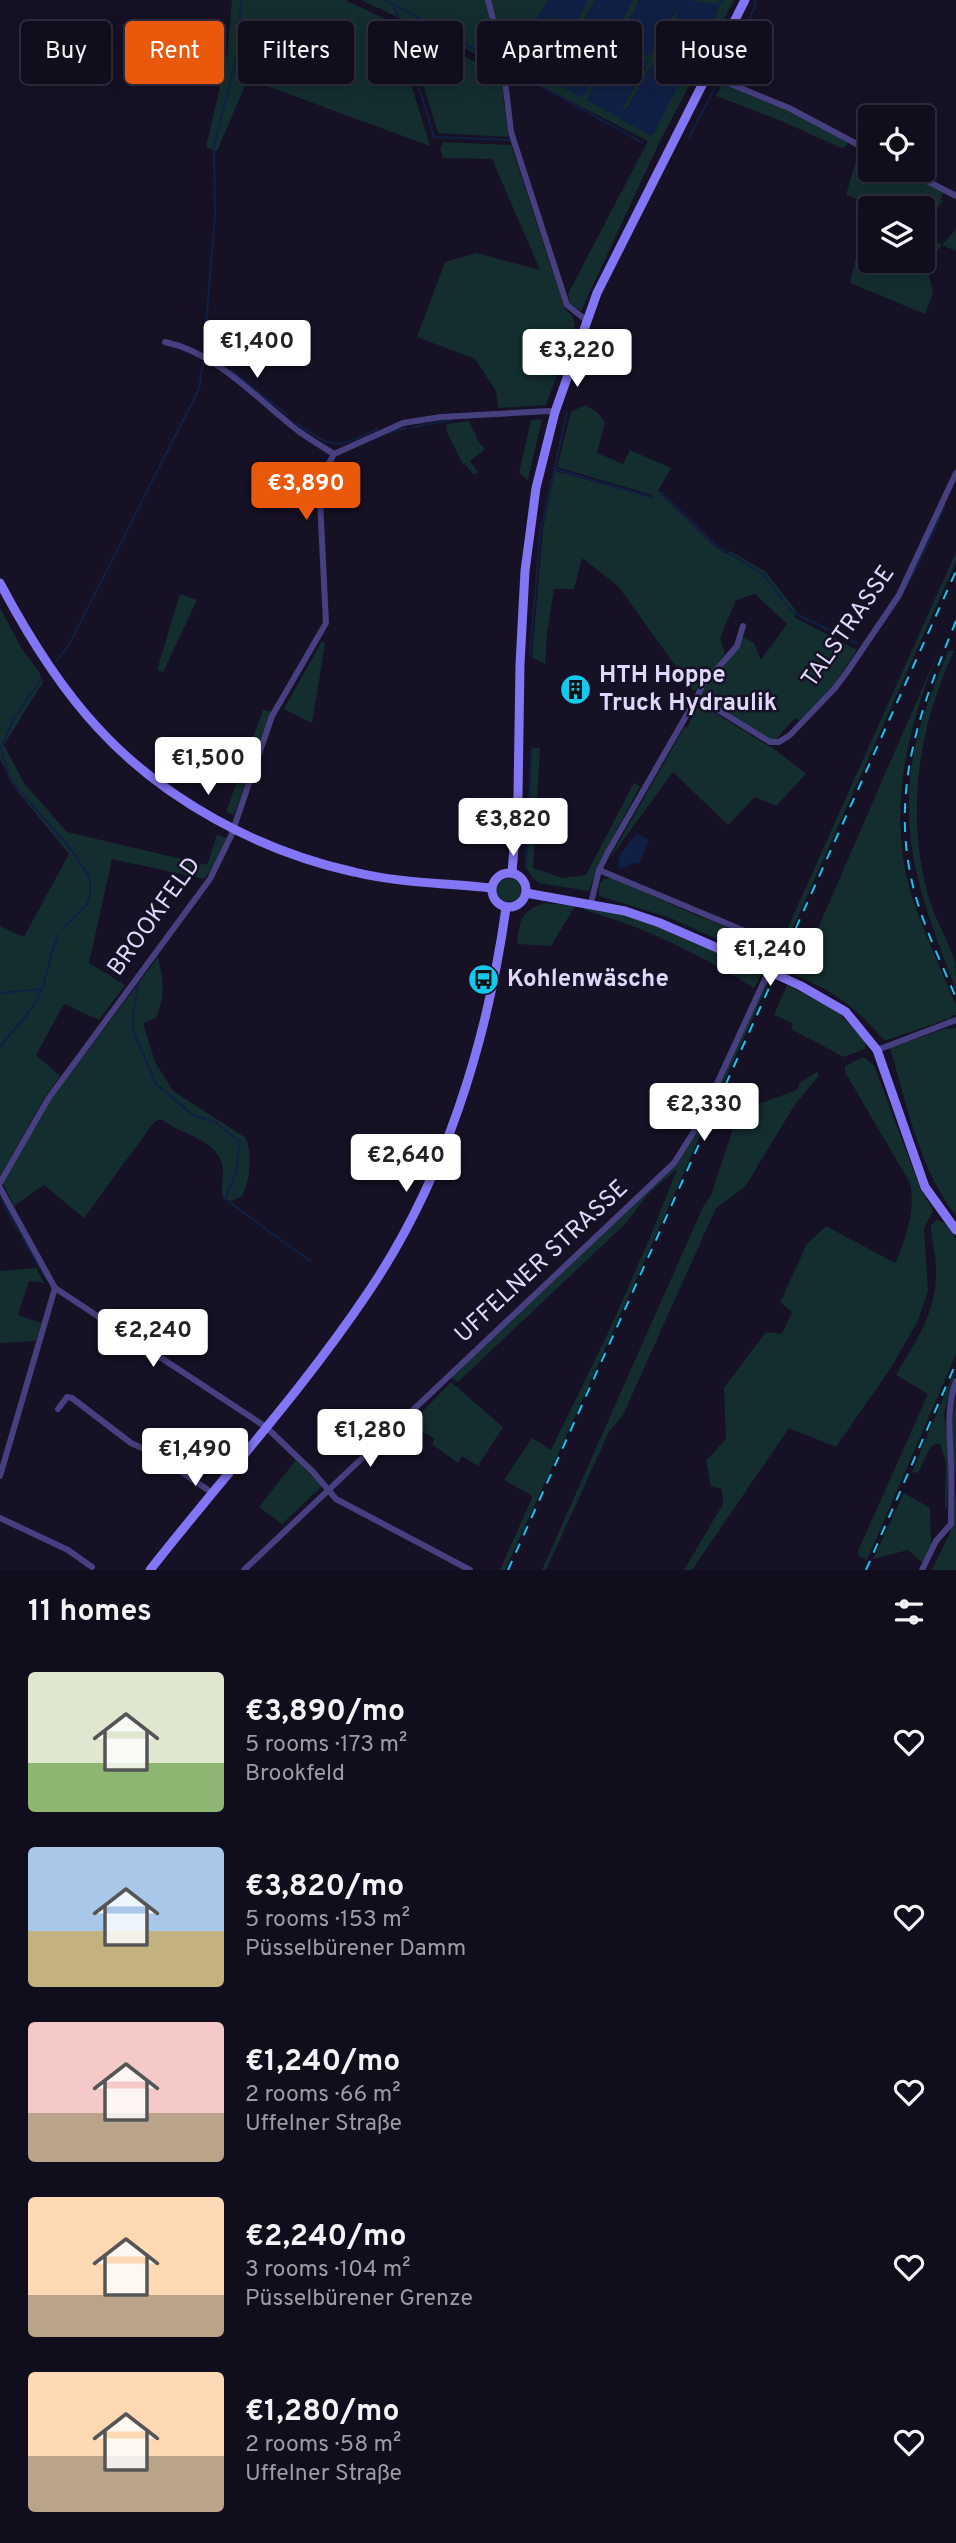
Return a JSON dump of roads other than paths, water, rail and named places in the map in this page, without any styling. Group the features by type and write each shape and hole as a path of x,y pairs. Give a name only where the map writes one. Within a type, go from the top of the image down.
{"main road":[{"path":"734,21 745,0"},
{"path":"512,873 518,795 525,571 536,488 555,412 586,320 617,251 701,84"},
{"path":"0,583 50,669 98,729 154,779 192,805 233,828 300,857 354,873 407,882 491,888"},
{"path":"512,873 524,882 526,893 517,906 506,908 496,903 491,888 501,874 512,873"},
{"path":"526,893 591,903 660,923 801,986 846,1012 877,1050 925,1188 956,1230"},
{"path":"150,1570 266,1427 367,1294 413,1215 435,1169 457,1111 477,1046 506,908"}],"street":[{"path":"488,0 502,54 511,132 567,305 586,320"},
{"path":"730,84 789,108 858,145"},
{"path":"929,182 956,196"},
{"path":"165,342 181,345 211,361 299,431 334,454 403,423 441,416 555,412"},
{"name":"BROOKFELD","path":"0,1185 48,1099 210,879 233,828 272,716 327,623 320,500 326,469 334,454"},
{"name":"TALSTRASSE","path":"697,697 770,742 779,743 790,735 835,688 899,595 956,473"},
{"path":"591,903 599,870 702,686 737,646 743,626"},
{"name":"UFFELNER STRASSE","path":"244,1570 674,1163 698,1125 770,968 774,946 769,941 599,870"},
{"path":"877,1050 956,1020"},
{"path":"0,1185 55,1288 266,1427 313,1472 336,1499 470,1570"},
{"path":"0,1476 55,1288"},
{"path":"922,1570 936,1541 951,1524 948,1416 956,1381"},
{"path":"58,1409 67,1397 72,1398 131,1443 155,1454 211,1492"},
{"path":"0,1518 68,1550 92,1567"}],"water":[{"path":"548,0 588,0 577,21 549,18 536,21"},
{"path":"595,0 633,0 621,21 584,21"},
{"path":"639,0 688,0 717,4 719,7 712,21 673,21 679,9 676,9 669,21 656,21 656,46 651,55 642,54 642,21 629,21"},
{"path":"642,58 647,62 642,71"},
{"path":"656,65 656,84 679,84 654,133 647,134 587,100 595,84 635,84 622,109 625,111 651,66"},
{"path":"558,84 590,84 580,97"},
{"path":"637,833 649,840 639,863 621,869 617,865 619,856"}],"waterway":[{"path":"204,350 215,215 214,146 238,52 241,0"},
{"path":"386,0 477,50"},
{"path":"718,5 722,0"},
{"path":"748,21 756,5 755,1"},
{"path":"394,5 434,137 509,140"},
{"path":"537,84 643,143"},
{"path":"689,138 715,88"},
{"path":"205,348 223,363"},
{"path":"56,662 70,643 199,389 203,362"},
{"path":"231,370 287,415"},
{"path":"530,656 540,534 567,412"},
{"path":"413,427 451,420"},
{"path":"296,423 319,438 335,444 377,429"},
{"path":"389,433 406,428"},
{"path":"555,469 651,497"},
{"path":"661,492 714,544 763,574 792,612 857,643"},
{"path":"881,627 916,568 945,505"},
{"path":"42,678 14,718 1,748 10,780 70,848 90,878 87,904 62,929"},
{"path":"526,864 532,747"},
{"path":"0,1047 38,997 58,936"},
{"path":"139,982 133,1031 156,1084 193,1115 215,1122 240,1142 236,1173 225,1199 310,1261"},
{"path":"0,993 41,989"},
{"path":"0,1197 20,1234"},
{"path":"22,1237 47,1280"}],"railway":[{"path":"508,1570 956,571"},
{"path":"956,621 920,721 906,788 905,822 907,857 915,894 956,998"},
{"path":"866,1570 956,1363"}],"place":[{"name":"HTH Hoppe Truck Hydraulik","path":"576,690"},
{"name":"Kohlenwäsche","path":"484,980"}]}
